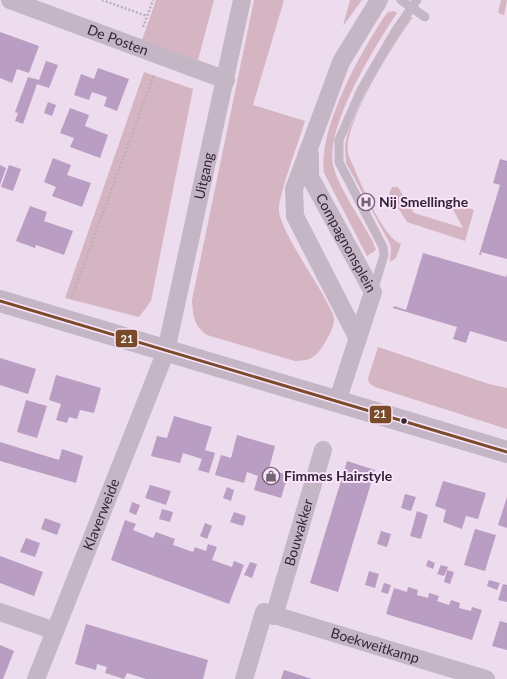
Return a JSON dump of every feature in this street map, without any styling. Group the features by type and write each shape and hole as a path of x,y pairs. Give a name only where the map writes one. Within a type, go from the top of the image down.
{"street":[{"name":"De Posten","path":"10,0 44,6 136,46 226,80"},
{"name":"Uitgang","path":"166,351 226,80 242,0"},
{"name":"Compagnonsplein","path":"358,339 295,216 294,192 310,152 341,62 379,0"},
{"path":"310,152 306,185 371,299"},
{"name":"Compagnonsplein","path":"337,402 371,299"},
{"path":"0,301 507,452"},
{"name":"Klaverweide","path":"36,679 166,351"},
{"name":"Bouwakker","path":"244,679 269,614 323,450"},
{"path":"0,612 55,631"},
{"name":"Boekweitkamp","path":"269,614 486,679"}],"lane":[{"path":"401,0 415,4 425,17"},
{"path":"371,299 384,255 383,247 339,162 338,140 361,90 396,30 415,4"}],"path":[{"path":"102,0 147,16"},
{"path":"136,46 153,0"},
{"path":"63,320 161,55"}],"shaded area":[{"path":"156,0 214,0 198,60 142,40"},
{"path":"254,0 284,0 253,105 305,121 285,182 279,205 279,212 285,230 322,293 334,318 332,329 323,346 314,356 304,360 295,361 207,335 199,328 193,311 192,300"},
{"path":"350,0 362,0 343,26"},
{"path":"501,0 507,0 504,15 498,13"},
{"path":"394,11 397,13 365,65 344,108 333,148 333,165 336,174 376,250 367,256 324,173 324,155 327,135 334,114 352,71 384,17 388,12"},
{"path":"409,17 413,17 394,45 361,104 353,123 349,140 348,154 370,204 393,239 401,244 396,258 390,262 391,248 389,242 346,163 345,145 348,132 374,72"},
{"path":"144,72 193,89 151,301 139,317 65,298"},
{"path":"392,187 398,187 414,213 463,228 449,202 474,210 465,241 407,222 389,194"},
{"path":"378,347 489,384 507,388 507,429 375,387 369,383 368,378"}],"building":[{"path":"0,32 39,46 29,73 17,69 12,83 0,78"},
{"path":"46,61 58,65 49,88 37,84 23,124 15,121 18,113 15,112 28,77 39,80"},
{"path":"98,68 129,79 117,111 104,106 107,97 92,92 89,100 74,95 81,74 94,79"},
{"path":"48,102 56,105 52,116 44,113"},
{"path":"70,108 89,115 85,126 108,135 100,158 70,147 74,138 60,133"},
{"path":"53,158 71,165 67,175 91,183 82,207 52,196 56,187 44,182"},
{"path":"500,159 507,161 507,259 481,252 481,255 479,255 500,185 493,183"},
{"path":"0,165 6,168 0,185"},
{"path":"9,165 21,169 13,191 1,187"},
{"path":"30,206 47,212 44,221 73,231 64,255 36,245 35,248 16,241"},
{"path":"423,253 506,277 507,274 507,342 470,331 466,343 453,339 457,327 393,308 394,306 406,310"},
{"path":"0,358 36,369 28,394 0,385"},
{"path":"56,375 101,388 94,413 80,410 77,419 69,417 67,423 56,420 61,404 49,400"},
{"path":"26,400 47,406 37,438 17,432"},
{"path":"174,416 212,427 205,450 215,453 209,473 198,470 202,459 183,453 180,463 151,456 157,436 167,438"},
{"path":"237,435 275,446 269,469 288,475 281,498 254,490 258,476 247,472 244,483 215,475 221,455 231,458"},
{"path":"0,442 59,460 62,449 83,456 76,483 0,461"},
{"path":"347,461 375,470 338,592 310,583"},
{"path":"443,481 486,493 478,519 466,516 462,529 443,522 446,510 435,506"},
{"path":"150,485 171,491 166,505 145,498"},
{"path":"227,487 234,490 231,501 223,498"},
{"path":"405,494 416,497 411,511 401,508"},
{"path":"507,497 507,528 498,525"},
{"path":"132,502 140,505 136,515 129,512"},
{"path":"162,509 173,512 170,522 159,519"},
{"path":"417,511 428,515 421,539 410,536"},
{"path":"234,512 246,516 243,526 230,522"},
{"path":"45,518 61,524 57,535 41,529"},
{"path":"125,520 136,524 133,530 153,538 156,532 175,539 173,545 193,552 195,547 206,551 208,544 217,547 212,560 232,567 234,561 244,565 229,604 111,560"},
{"path":"205,523 212,526 207,539 200,536"},
{"path":"475,529 496,535 485,571 464,565"},
{"path":"381,531 391,534 387,547 377,544"},
{"path":"26,538 40,543 35,557 20,552"},
{"path":"0,556 43,572 34,596 0,583"},
{"path":"428,560 435,563 433,569 426,566"},
{"path":"250,562 257,564 252,578 244,575"},
{"path":"441,565 448,567 444,576 437,574"},
{"path":"447,570 454,572 450,584 444,582"},
{"path":"369,571 379,574 375,588 365,585"},
{"path":"489,580 500,583 497,590 487,586"},
{"path":"384,583 391,585 388,594 381,592"},
{"path":"503,584 507,585 507,602 498,600"},
{"path":"408,587 418,590 417,595 428,598 429,593 439,596 437,601 449,605 451,600 460,603 459,608 471,611 472,607 482,610 472,640 386,614 394,588 407,592"},
{"path":"500,621 507,623 507,650 492,646"},
{"path":"86,624 208,660 203,679 146,679 127,673 124,679 105,673 107,667 97,664 96,670 75,664"},
{"path":"0,645 14,651 3,679 0,679"},
{"path":"284,670 312,679 281,679"}],"transit line":[{"name":"21","path":"0,301 507,452"}],"place":[{"name":"Nij Smellinghe","path":"366,202"},
{"name":"Fimmes Hairstyle","path":"271,476"}]}
